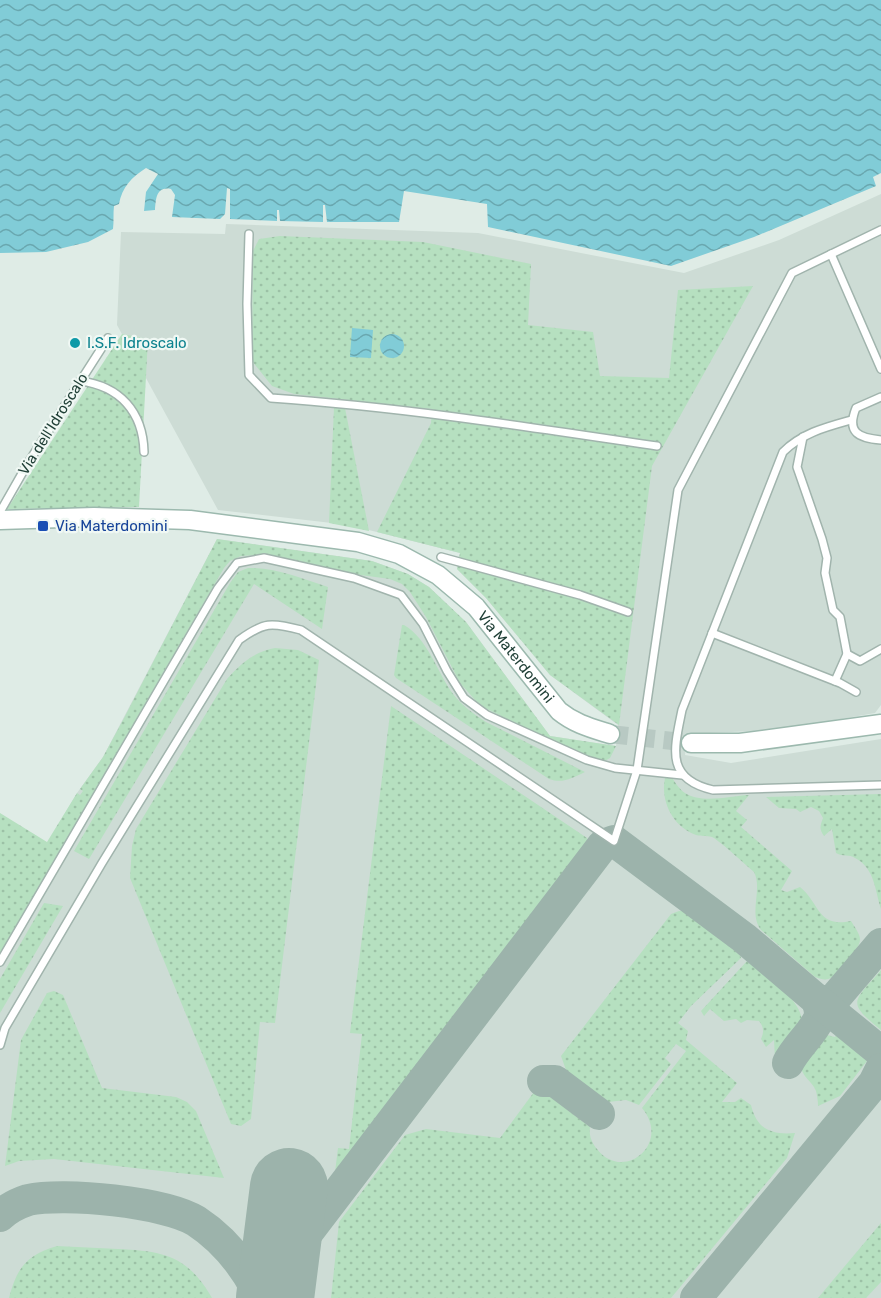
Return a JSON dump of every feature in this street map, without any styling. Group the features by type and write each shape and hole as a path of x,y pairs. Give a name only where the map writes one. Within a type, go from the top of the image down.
{"street":[{"name":"Via Materdomini","path":"0,520 94,517 190,520 358,542 399,554 438,575 476,608 559,711 570,720 610,734"},
{"path":"691,742 740,743 881,724"}],"lane":[{"path":"0,1045 5,1028 238,640 255,628 266,624 279,624 301,630 615,841 637,770 678,490 792,273 881,230"},
{"path":"249,234 247,304 249,375 271,398 432,413 657,446"},
{"path":"831,254 881,369"},
{"name":"Via dell'Idroscalo","path":"0,512 108,338"},
{"path":"80,381 96,383 124,400 140,422 144,452"},
{"path":"881,397 856,408 851,420 855,432 864,438 881,440"},
{"path":"682,776 675,759 677,732 682,710 783,452 793,442 815,431 851,420"},
{"path":"803,437 797,467 822,539 827,558 825,573 829,592 833,610 840,617 847,654 835,681"},
{"path":"441,557 580,595 628,612"},
{"path":"0,962 218,588 237,562 264,558 354,578 401,595 423,624 464,698 487,715 587,760 615,768 682,776 696,786 713,790 881,784"},
{"path":"712,633 835,681 856,692"},
{"path":"847,654 860,661 881,649"}],"shaded area":[{"path":"881,194 881,705 875,713 778,730 688,734 685,755 731,763 881,739 881,1298 0,1298 0,925 77,793 103,757 217,539 372,561 408,574 429,587 466,622 550,736 616,746 618,725 550,675 486,598 457,569 460,553 349,525 218,510 117,325 121,232 225,234 226,224 478,233 684,273 779,240"}],"green space":[{"path":"280,236 423,242 531,264 528,325 593,332 600,376 669,378 678,290 753,286 652,466 619,725 550,675 486,598 457,569 460,553 377,532 431,423 432,409 294,394 272,386 252,361 253,251 259,239"},
{"path":"122,334 148,339 139,507 7,509"},
{"path":"334,407 345,408 369,531 329,523"},
{"path":"217,539 372,561 408,574 429,587 466,622 550,736 616,746 610,758 599,764 487,709 476,701 460,683 426,617 402,584 390,579 331,571 256,555 241,556 230,561 224,568 0,954 0,813 47,842 77,793 80,795 83,791 80,789 103,757"},
{"path":"248,568 279,571 328,587 322,629 254,584 89,859 74,851 230,583 238,572"},
{"path":"402,625 420,639 453,694 468,710 486,722 585,772 563,781 549,779 396,678 394,675"},
{"path":"275,648 298,650 319,660 275,1023 260,1022 251,1119 241,1126 231,1124 130,878 132,846 136,829 227,679 248,659"},
{"path":"391,706 587,838 589,848 350,1161 335,1172 338,1148 349,1149 362,1034 350,1033"},
{"path":"665,778 672,778 685,793 700,798 749,795 736,811 747,820 741,827 792,871 781,890 787,892 800,887 825,918 840,922 851,921 858,932 860,939 857,948 834,976 829,979 815,977 761,930 757,923 755,909 757,886 754,872 714,838 696,835 675,820 664,795"},
{"path":"881,794 881,909 873,880 867,868 853,857 836,853 832,829 824,836 821,831 823,818 819,811 811,807 800,812 796,809 779,808 766,797"},
{"path":"44,903 63,906 0,1013 0,979"},
{"path":"686,911 741,958 691,1006 678,1023 688,1031 686,1040 737,1083 722,1102 735,1102 741,1098 751,1105 757,1120 767,1129 779,1133 795,1133 787,1158 671,1298 331,1298 339,1222 405,1135 426,1129 500,1138 534,1092 548,1095 590,1127 593,1144 608,1158 619,1162 631,1160 640,1155 648,1146 651,1134 650,1121 642,1108 686,1051 676,1044 665,1058 671,1064 639,1105 626,1100 608,1102 566,1070 561,1056 671,914"},
{"path":"747,961 783,989 798,1008 801,1017 801,1026 797,1035 778,1061 775,1059 774,1040 766,1047 761,1039 763,1030 759,1021 747,1020 741,1023 736,1019 724,1021 710,1009 704,1016 701,1011"},
{"path":"881,970 881,1030 862,1013 857,1001"},
{"path":"54,991 63,995 102,1088 176,1097 187,1102 196,1111 224,1178 54,1159 19,1161 5,1166 21,1040 47,993"},
{"path":"823,1034 835,1037 836,1035 867,1061 840,1096 818,1106 816,1091 803,1073 801,1062 817,1036"},
{"path":"881,1223 881,1282 866,1298 818,1298"},
{"path":"57,1246 134,1250 162,1254 173,1258 194,1273 212,1298 9,1298 24,1264 30,1258"}],"water":[{"path":"0,0 881,0 881,173 873,177 876,186 754,237 671,266 488,227 487,204 404,191 399,222 327,222 325,205 323,205 323,222 280,221 279,210 277,210 277,221 230,219 230,189 227,188 225,214 220,219 172,217 175,195 171,189 160,191 155,210 144,211 146,192 158,174 146,168 128,183 119,204 114,206 113,229 88,242 46,252 0,253"},
{"path":"352,328 373,330 371,358 350,357"},
{"path":"392,334 401,337 404,346 401,355 392,358 383,355 380,346 383,337"}],"taxiway":[{"path":"279,1270 603,845 614,841 744,938 881,1052"},
{"path":"788,1063 819,1019 817,1000 830,1002 835,998 881,944"},
{"path":"696,1298 874,1083 881,1069"},
{"path":"543,1081 555,1081 599,1114"},
{"path":"0,1216 13,1206 28,1200 65,1197 114,1200 181,1214 207,1228 225,1246 249,1276 261,1298"}],"runway":[{"path":"275,1298 289,1187"}],"tunnel":[{"path":"610,734 691,743"}],"place":[{"name":"I.S.F. Idroscalo","path":"75,343"},
{"name":"Via Materdomini","path":"43,526"}]}
